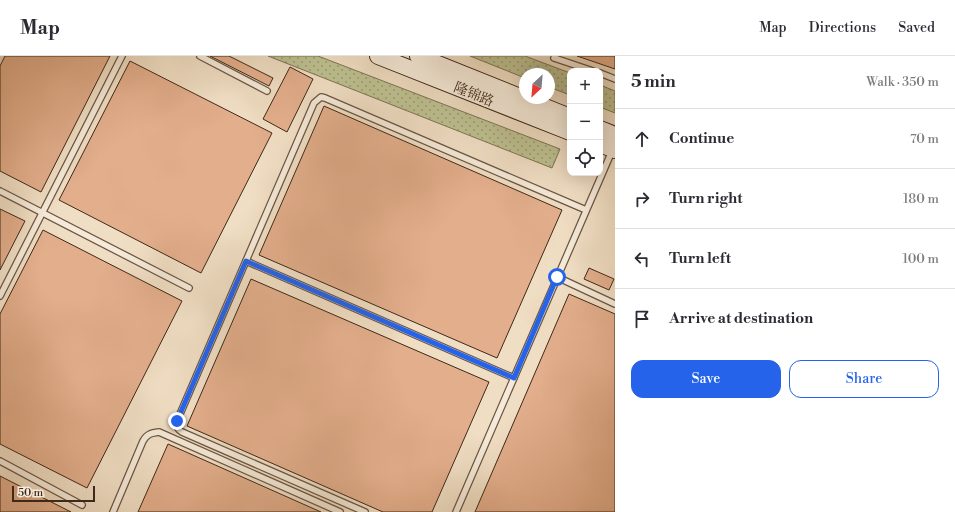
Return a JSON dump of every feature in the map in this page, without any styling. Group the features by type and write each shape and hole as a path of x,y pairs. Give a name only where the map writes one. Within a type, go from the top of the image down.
{"main road":[{"name":"隆锦路","path":"378,56 567,131"},
{"name":"隆锦路","path":"418,56 567,116"},
{"path":"603,133 611,144"}],"lane":[{"path":"0,296 122,56"},
{"path":"200,56 267,91"},
{"path":"555,56 554,58 584,68"},
{"path":"603,74 615,79"},
{"path":"365,512 182,432 178,430 176,426 314,103 321,97 325,98 586,210"},
{"path":"456,512 586,210 611,144"},
{"path":"0,191 189,288"},
{"path":"246,261 514,378"},
{"path":"557,277 615,304"},
{"path":"112,512 143,441 147,435 152,432 159,432 340,512"},
{"path":"0,462 82,505"}],"green space":[{"path":"268,56 318,56 560,149 552,168"},
{"path":"470,56 525,56 567,72 567,94 555,89 555,68 519,68 519,76"},
{"path":"603,86 615,91 615,113 603,108"}],"building":[{"path":"5,56 110,56 41,192 0,171 0,66"},
{"path":"210,56 229,56 273,78 269,86"},
{"path":"577,56 615,56 615,69"},
{"path":"130,61 272,133 201,273 59,200"},
{"path":"290,67 313,79 287,132 263,119"},
{"path":"324,106 562,210 497,358 259,255"},
{"path":"0,209 25,221 0,270"},
{"path":"43,230 182,301 87,488 0,444 0,314"},
{"path":"589,268 614,279 609,290 584,279"},
{"path":"251,279 489,382 432,512 383,512 187,426"},
{"path":"569,294 615,314 615,512 475,512"},
{"path":"168,444 321,512 138,512"},
{"path":"0,476 71,512 0,512"}],"route":[{"path":"177,421 246,261 514,378 557,277"}]}
